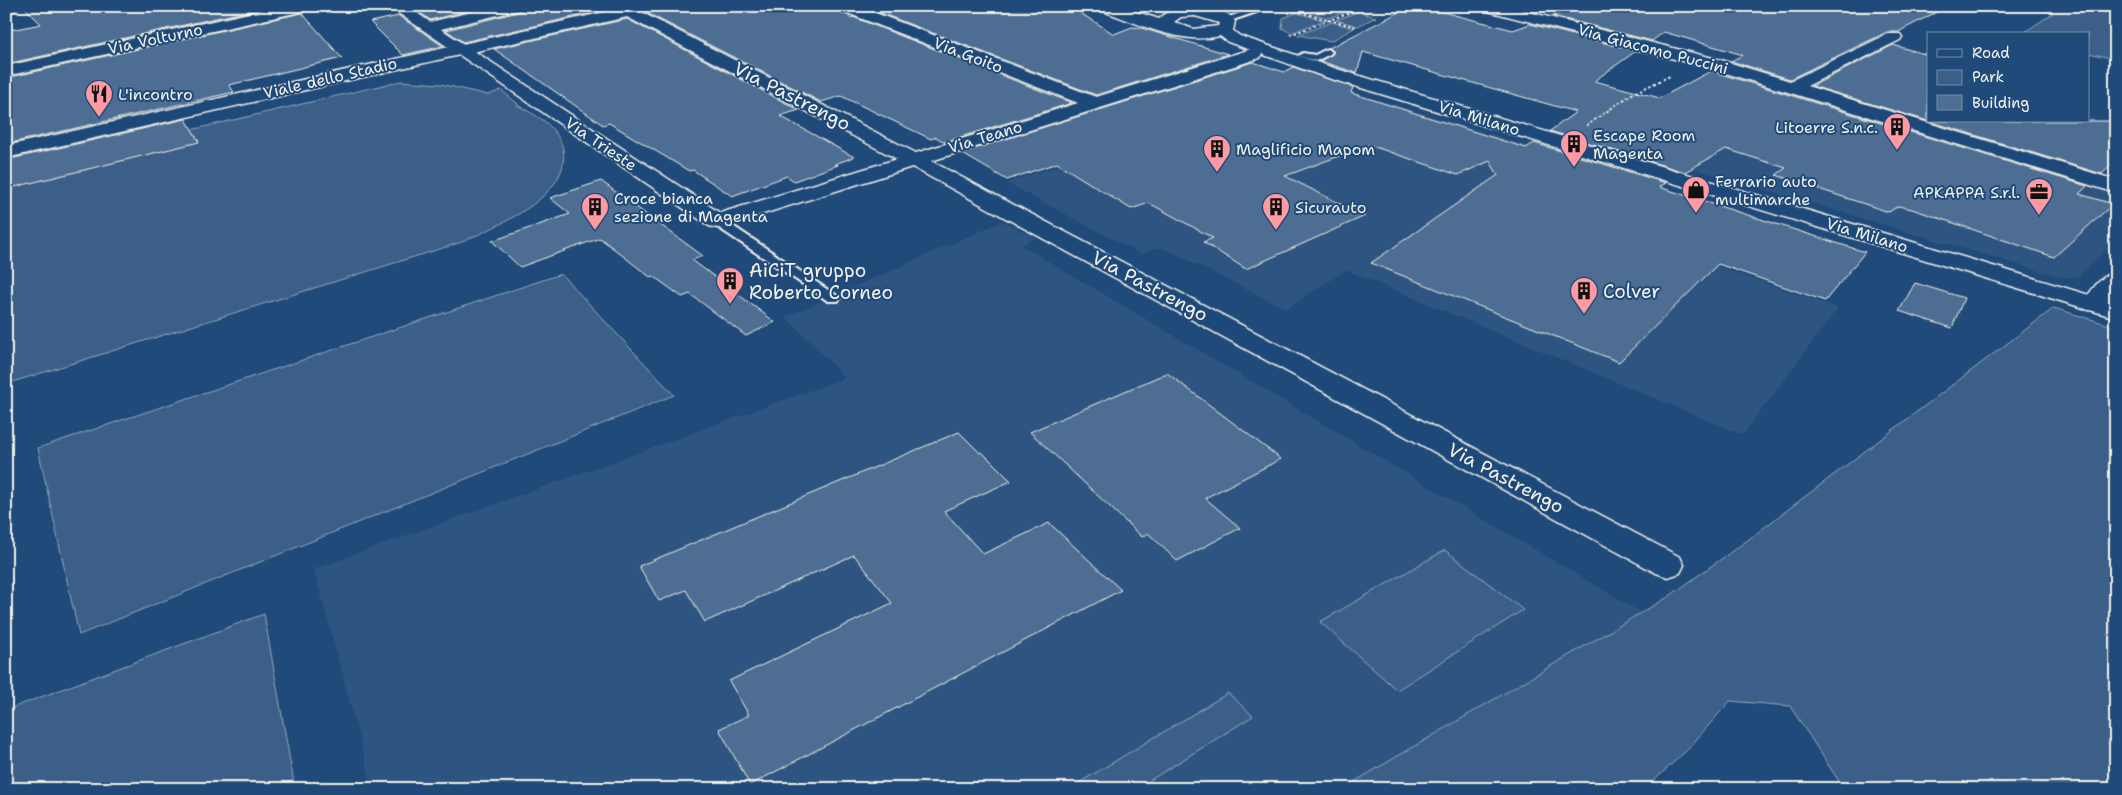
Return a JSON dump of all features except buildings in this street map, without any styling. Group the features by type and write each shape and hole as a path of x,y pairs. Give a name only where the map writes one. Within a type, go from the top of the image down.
{"street":[{"path":"6,8 12,6"},
{"name":"Via Volturno","path":"6,71 304,6"},
{"name":"Via Trieste","path":"396,6 717,222"},
{"path":"428,27 517,6"},
{"name":"Viale dello Stadio","path":"6,152 654,6"},
{"name":"Via Goito","path":"842,6 1095,103"},
{"name":"Via Milano","path":"1104,6 1177,31 1254,54 1331,72"},
{"path":"1113,6 1152,13 1197,10 1228,19"},
{"name":"Via Giacomo Puccini","path":"1485,6 1715,64 2116,187"},
{"path":"1197,10 1171,16 1165,22 1169,27 1177,31 1205,34 1228,19"},
{"name":"Via Pastrengo","path":"629,12 914,159 1668,565"},
{"name":"Via Milano","path":"1228,19 1226,33 1241,43 2105,307"},
{"path":"1790,88 1894,37"},
{"name":"Via Teano","path":"717,222 1254,54"},
{"path":"2105,307 2116,278"}],"lane":[{"path":"1228,19 1244,6"},
{"path":"1228,19 1270,6"},
{"path":"1303,56 1316,58 1327,52"},
{"name":"Via Trieste","path":"717,222 833,298"}],"path":[{"path":"1282,14 1317,6"},
{"path":"1284,37 1367,6"},
{"path":"1295,10 1356,27"},
{"path":"1285,32 1291,34"},
{"path":"1580,130 1632,94 1676,72"}],"shaded area":[{"path":"1711,71 2116,194 2116,241 2078,277 2060,277 1583,136"},
{"path":"1357,93 1781,224 1716,266 1838,308 1743,435 1346,270 1286,309 1161,247 1141,254 1006,183 1247,104 1302,124"},
{"path":"1003,221 1035,238 1021,245 1642,613 1342,789 373,789 314,569 845,378 786,317"}],"green space":[{"path":"1331,6 1360,7 1328,18 1303,11"},
{"path":"1374,6 1380,6 1365,14 1376,17 1358,26 1336,20"},
{"path":"2022,6 2116,6 2116,59 2090,53 2090,32 2025,32 2053,13"},
{"path":"1296,13 1324,20 1291,33 1282,28 1283,18"},
{"path":"1332,22 1354,28 1331,41 1298,35"},
{"path":"401,81 440,84 488,95 501,90 517,105 544,121 558,137 563,149 563,166 556,182 529,208 462,242 6,384 6,173"},
{"path":"561,274 674,395 79,635 38,448"},
{"path":"2054,308 2116,327 2116,789 1844,789 1790,706 1730,701 1688,749 1645,789 1342,789 1668,597 1745,542"},
{"path":"1445,550 1523,610 1397,690 1320,622"},
{"path":"264,614 295,789 6,789 6,710"},
{"path":"1228,693 1253,716 1136,789 1069,789"}],"place":[{"name":"L'incontro","path":"99,118"},
{"name":"Litoerre S.n.c.","path":"1897,151"},
{"name":"Escape Room Magenta","path":"1574,168"},
{"name":"Maglificio Mapom","path":"1217,173"},
{"name":"Ferrario auto multimarche","path":"1696,214"},
{"name":"APKAPPA S.r.l.","path":"2039,216"},
{"name":"Croce bianca sezione di Magenta","path":"595,231"},
{"name":"Sicurauto","path":"1276,231"},
{"name":"AiCiT gruppo Roberto Corneo","path":"730,305"},
{"name":"Colver","path":"1584,315"}]}
